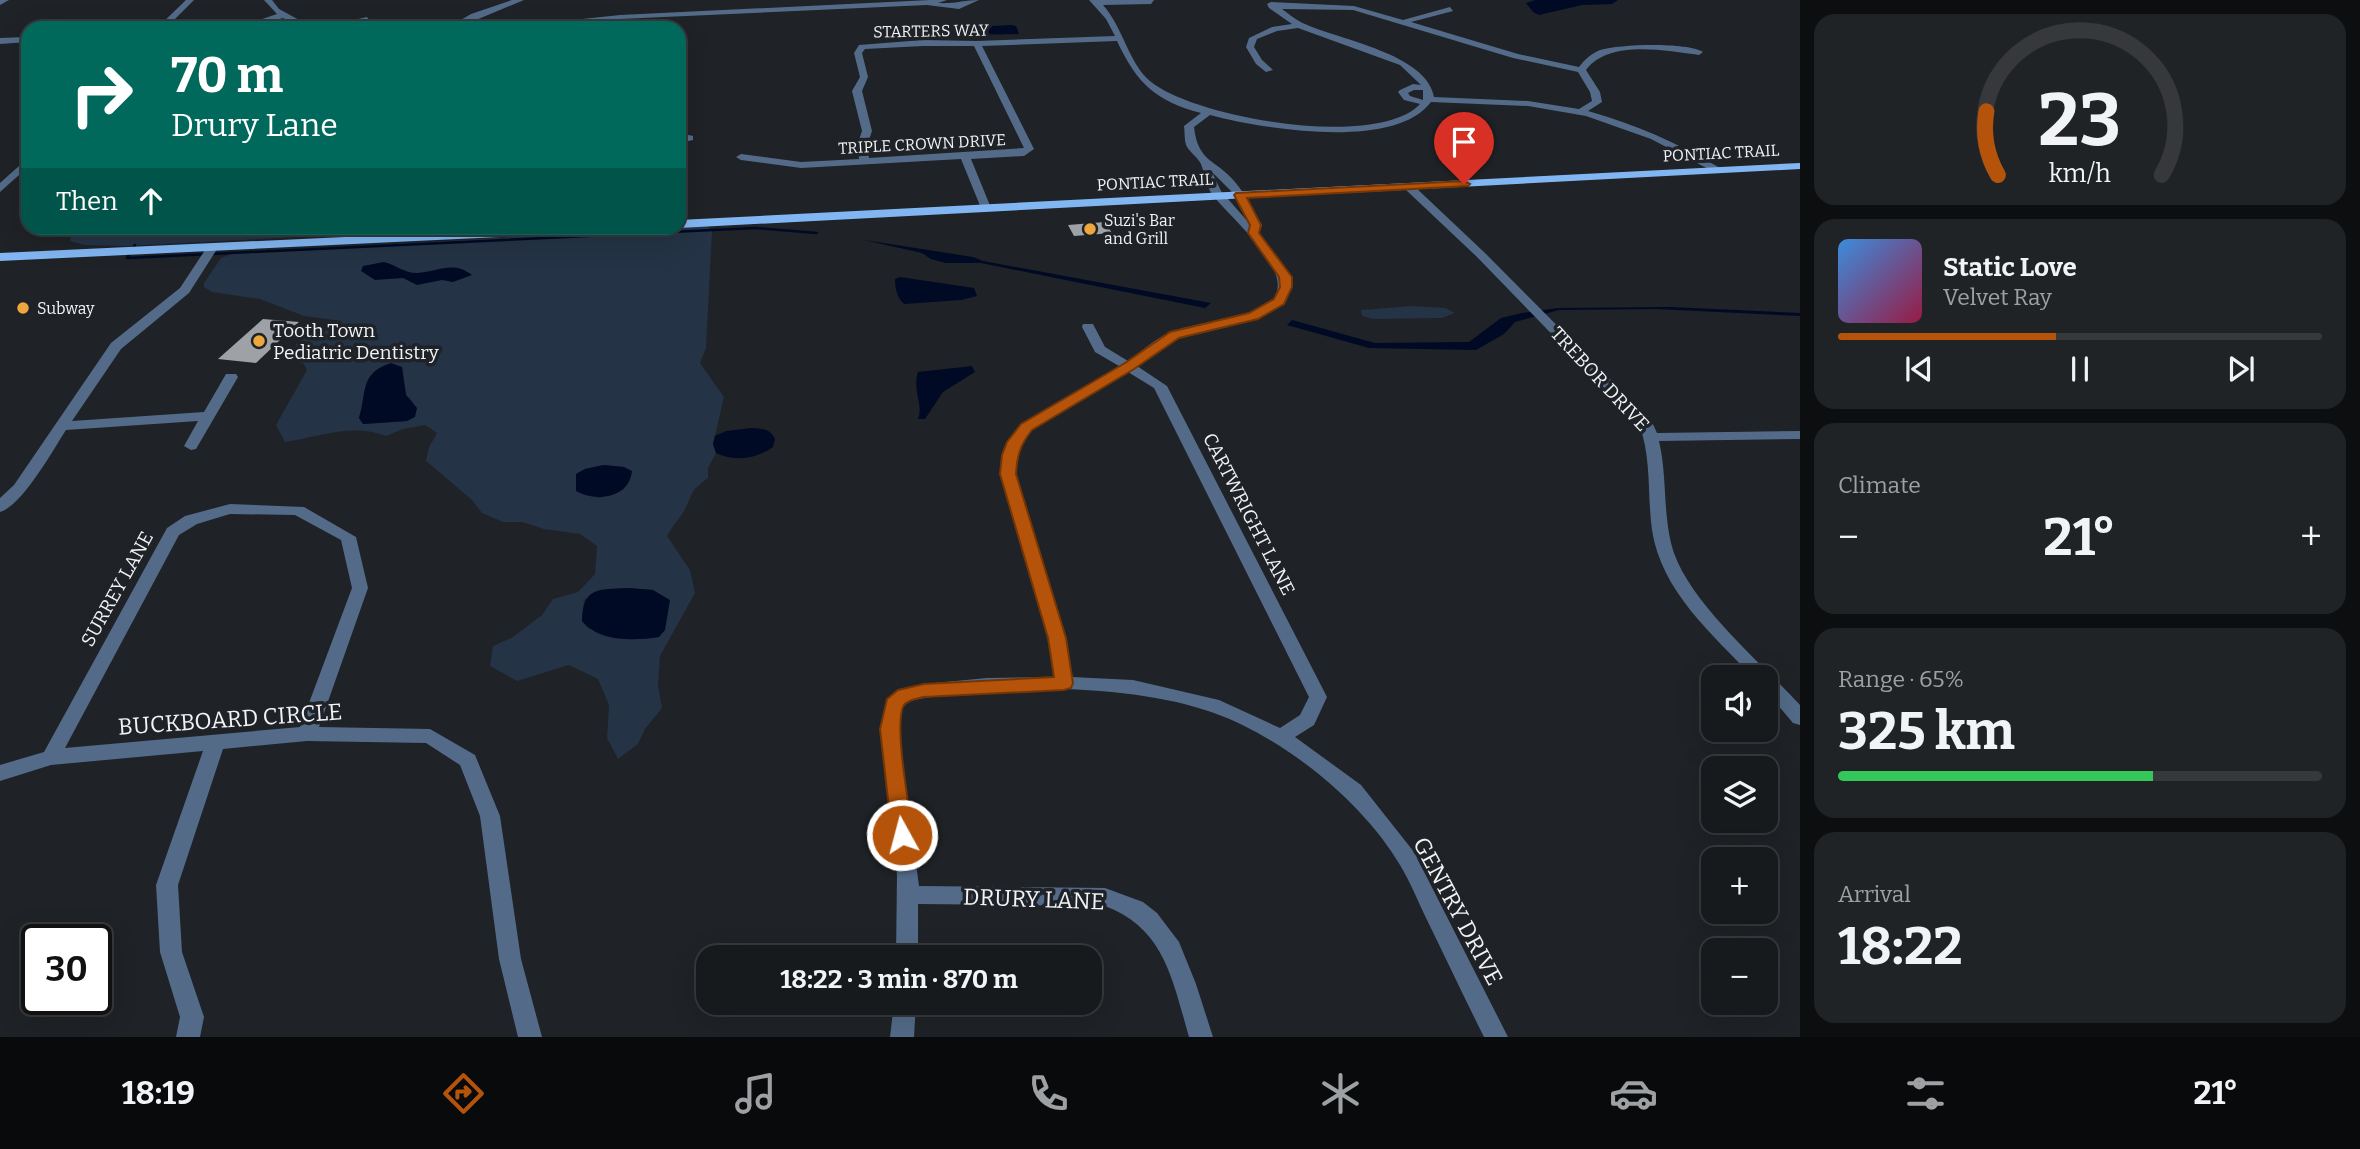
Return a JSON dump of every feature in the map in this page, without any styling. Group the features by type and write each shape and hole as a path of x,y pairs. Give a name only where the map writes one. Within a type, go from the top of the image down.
{"main road":[{"name":"PONTIAC TRAIL","path":"686,224 1800,166"},
{"path":"0,257 453,235"}],"street":[{"path":"0,4 5,0"},
{"path":"168,21 190,0"},
{"path":"268,0 283,15 295,21"},
{"path":"464,21 520,0"},
{"path":"582,21 620,17 929,4 943,0"},
{"path":"929,4 949,8 973,2"},
{"path":"1095,2 1151,2"},
{"path":"1095,2 1122,38 1144,81 1161,93 1207,113 1275,126 1350,128 1376,125 1418,112 1428,96"},
{"path":"1269,3 1354,8 1516,56 1581,70 1595,92 1597,102 1582,111"},
{"path":"1269,3 1299,25 1403,64 1417,72 1428,96"},
{"path":"1406,22 1450,9"},
{"path":"263,21 283,15"},
{"path":"358,21 368,19"},
{"path":"1269,70 1259,62 1250,47 1253,38 1275,29 1299,25"},
{"name":"STARTERS WAY","path":"865,162 862,146 867,131 857,91 864,78 859,49 911,43 977,44 1122,38"},
{"path":"0,41 21,40"},
{"name":"TRIPLE CROWN DRIVE","path":"741,157 787,165 1020,155 1029,149 977,44"},
{"path":"1581,70 1594,56 1624,50 1663,48 1699,52"},
{"path":"1428,96 1582,111 1678,146 1716,170"},
{"path":"1207,113 1189,126 1188,136 1206,164 1217,169 1240,195 1256,225 1254,233"},
{"path":"1662,140 1664,146 1699,171"},
{"path":"966,158 986,208"},
{"path":"1064,683 1057,638 1008,474 1009,455 1014,442 1027,427 1129,366 1174,335 1202,326 1253,316 1280,301 1286,287 1286,277 1254,233 1219,197 1205,169 1206,164"},
{"path":"0,189 21,168"},
{"name":"TREBOR DRIVE","path":"1409,187 1546,320 1646,423 1658,458 1661,532 1670,564 1691,597 1753,665"},
{"path":"0,506 19,488 116,346 185,290 213,246"},
{"name":"CARTWRIGHT LANE","path":"1088,327 1100,349 1160,386 1318,697 1307,720 1281,737"},
{"path":"191,446 231,377"},
{"path":"61,426 209,416"},
{"path":"1653,437 1800,435"},
{"name":"SURREY LANE","path":"51,757 173,532 191,520 230,509 298,510 348,537 360,588 307,734"},
{"name":"GENTRY DRIVE","path":"909,895 890,729 894,704 904,695 988,685 1064,683 1133,687 1170,694 1219,707 1281,737 1354,791 1407,858 1496,1037"},
{"name":"TREBOR DRIVE","path":"1778,693 1800,718"},
{"name":"BUCKBOARD CIRCLE","path":"0,773 51,757 307,734 430,736 468,760 491,816 509,959 530,1037"},
{"path":"188,1037 191,1017 171,952 166,885 216,742"},
{"path":"907,945 909,895"},
{"name":"DRURY LANE","path":"909,895 1105,897 1134,908 1155,924 1170,947 1201,1037"},
{"path":"902,1037 904,1015"}],"shaded area":[{"path":"1535,0 1618,0 1612,4 1582,5 1539,15 1526,3"},
{"path":"1016,26 1019,34 959,35 956,28"},
{"path":"707,226 712,231 706,348 700,363 724,397 713,444 716,453 708,468 708,478 694,490 667,536 690,570 695,593 660,656 658,685 662,708 645,729 638,744 618,759 607,738 609,705 598,679 569,665 517,681 490,666 493,646 513,637 542,615 553,599 578,592 595,574 597,546 580,534 544,529 522,522 503,522 482,513 472,500 426,461 429,447 437,433 425,425 403,429 386,436 373,432 348,431 285,442 276,425 307,370 304,364 290,359 295,347 306,335 342,321 304,316 260,299 212,292 204,287 204,283 221,258 234,253 549,235 686,235 686,227","holes":["402,367 406,395 413,402 407,421 363,424 359,418 364,401","604,465 624,467 624,489 599,498 576,491 576,474","602,590 653,590 614,637 588,628 582,621 584,600"]},
{"path":"71,235 336,235 125,246 85,245 70,241"},
{"path":"864,240 973,257 1211,303 1205,308 981,263 946,263 922,253"},
{"path":"384,262 412,273 458,268 472,275 453,282 442,280 417,285 403,278 375,280 361,271 363,266"},
{"path":"900,277 974,288 977,296 961,300 904,304 895,286 895,279"},
{"path":"1413,306 1445,308 1455,313 1442,318 1373,319 1362,316 1361,310"},
{"path":"1670,307 1800,313 1800,316 1656,309 1559,310 1515,322 1504,334 1476,350 1369,348 1287,325 1292,320 1375,343 1469,342 1501,318 1522,313 1558,308"},
{"path":"391,363 402,367 406,395 417,408 415,417 407,421 363,424 359,418 369,378 381,367"},
{"path":"972,366 975,372 943,392 925,419 918,419 918,372"},
{"path":"752,428 771,433 775,439 773,447 745,458 731,458 716,453 713,444 715,436 726,431"},
{"path":"604,465 624,467 632,471 625,487 618,493 601,497 576,491 576,474"},
{"path":"628,588 653,590 670,600 665,630 659,637 628,639 607,636 589,628 582,621 585,601 594,592"}],"building":[{"name":"Suzi's Bar and Grill","path":"1105,222 1112,233 1074,236 1068,225"},
{"name":"Tooth Town Pediatric Dentistry","path":"263,319 299,322 256,363 218,359"}],"waterway":[{"path":"686,231 755,228 817,233"},
{"path":"135,245 127,258 608,235"}],"place":[{"name":"Suzi's Bar and Grill","path":"1090,229"},
{"name":"Subway","path":"23,308"},
{"name":"Tooth Town Pediatric Dentistry","path":"259,341"}],"route":[{"path":"902,835 890,729 890,713 894,704 904,695 924,691 988,685 1064,683 1057,638 1008,474 1009,455 1014,442 1038,419 1129,366 1174,335 1193,328 1253,316 1280,301 1286,287 1286,277 1254,233 1256,225 1240,195 1464,184"}]}
